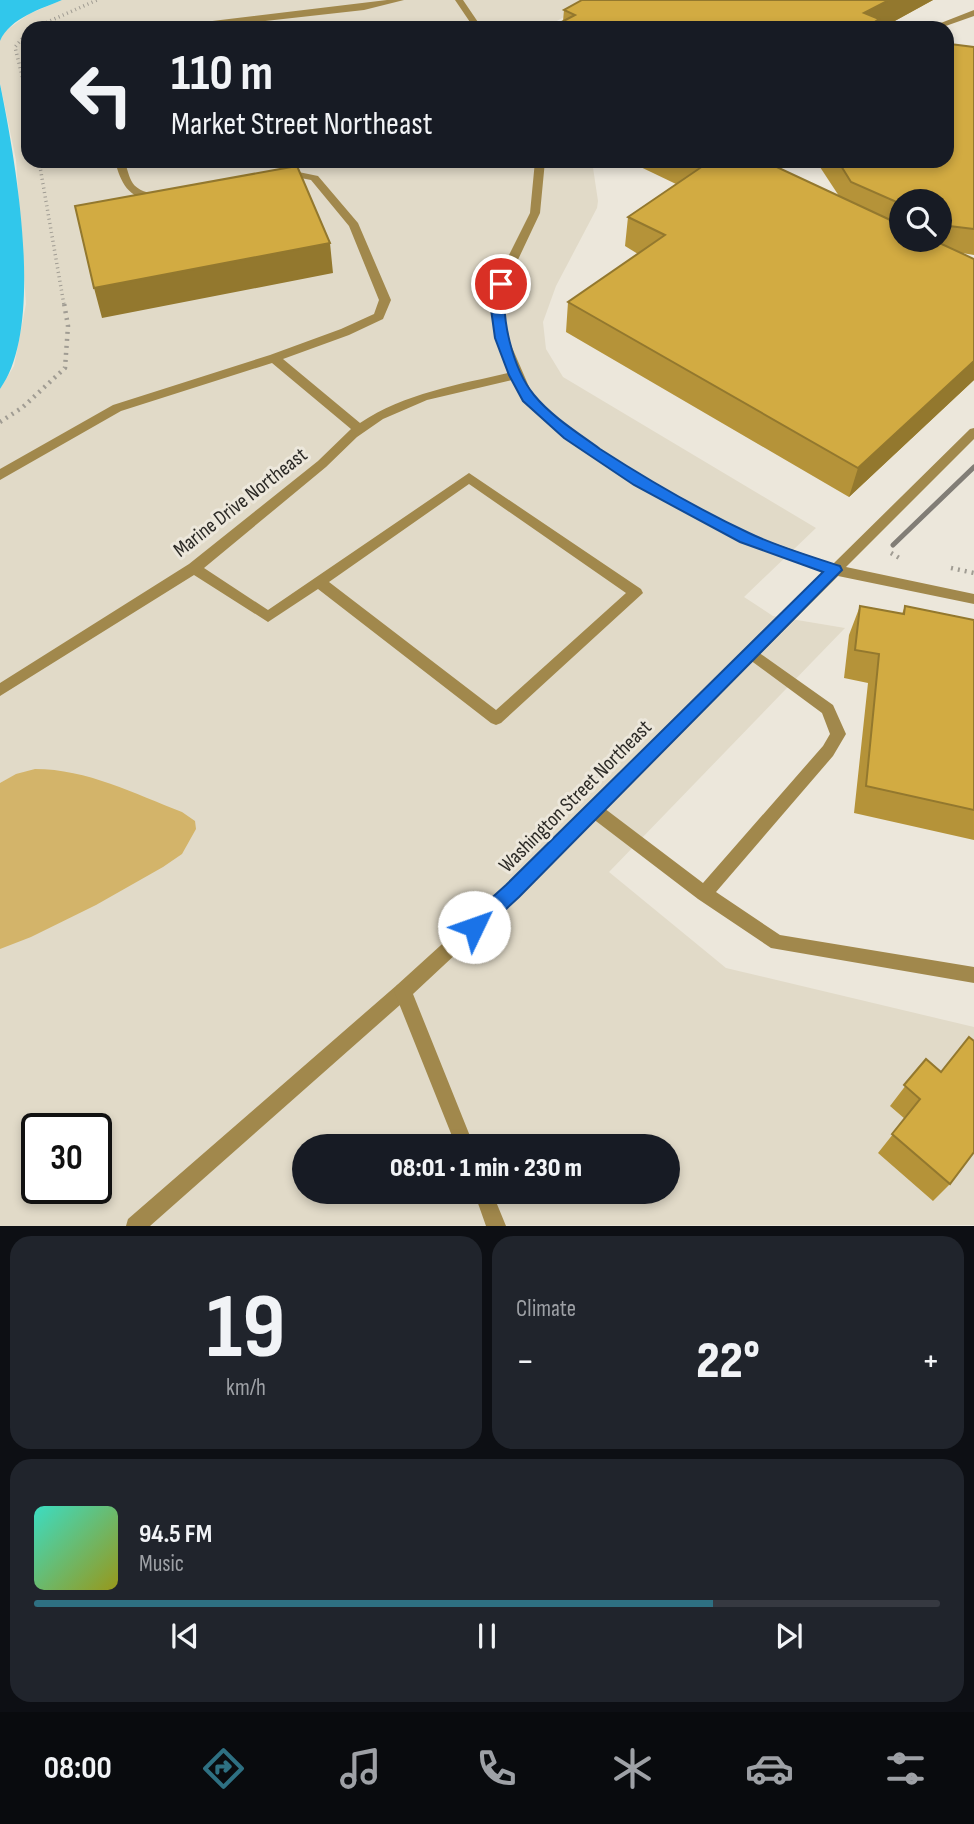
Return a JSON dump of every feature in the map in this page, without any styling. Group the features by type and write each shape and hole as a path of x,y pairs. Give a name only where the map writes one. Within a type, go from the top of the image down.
{"street":[{"path":"263,21 400,0"},
{"path":"459,0 473,21"},
{"path":"952,21 974,13"},
{"path":"122,168 126,185 141,196 172,195"},
{"path":"276,173 284,168"},
{"path":"0,475 117,408 274,358 345,332 379,316 385,300 354,225 314,178 292,168"},
{"path":"539,168 535,212 501,284 496,302 502,338 528,398 569,434 639,482 746,538 834,570 974,599"},
{"path":"274,358 360,430"},
{"name":"Marine Drive Northeast","path":"0,690 194,568 379,416 424,397 516,375"},
{"name":"Washington Street Northeast","path":"135,1226 512,891 974,432"},
{"path":"194,568 268,617 469,478 636,593 496,719 320,583"},
{"path":"704,894 828,751 838,734 828,709 751,653"},
{"path":"594,810 704,894 777,942 974,975"},
{"path":"403,990 460,1134"},
{"path":"488,1204 496,1226"}],"path":[{"path":"50,21 97,0"},
{"path":"21,40 15,47 21,71"},
{"path":"0,422 23,407 65,368 68,326 40,168"}],"shaded area":[{"path":"62,0 595,0 557,21 21,21 21,168 593,168 597,208 556,286 543,322 546,349 563,377 816,528 744,597 773,616 845,628 609,872 726,968 974,1027 974,1225 0,1226 0,389 14,366 26,304 16,160 0,83 0,41 4,32 29,14"},
{"path":"35,769 73,773 129,790 182,812 195,821 196,829 182,854 163,867 96,905 0,949 0,783 16,774"}],"water":[{"path":"0,0 62,0 18,20 0,41"},
{"path":"0,84 19,196 24,284 22,325 14,361 0,389"}],"building":[{"path":"582,0 889,0 864,13 879,19 876,21 564,21 575,15 564,10"},
{"path":"954,44 974,47 974,229 952,226 952,189 889,189 889,199 851,182 842,168 954,168"},
{"path":"298,168 330,243 94,288 75,206"},
{"path":"700,168 779,168 889,219 889,252 952,252 952,249 974,259 974,361 858,468 568,302 665,235 628,217"},
{"path":"860,606 904,614 905,606 974,620 974,810 866,786 879,654 855,650"},
{"path":"969,1037 974,1041 974,1152 950,1184 892,1134 920,1099 904,1085 926,1059 941,1072"}],"railway":[{"path":"893,545 974,467"}],"route":[{"path":"474,927 834,570 746,538 639,482 569,434 528,398 516,375 502,338 496,302 501,284"}]}
